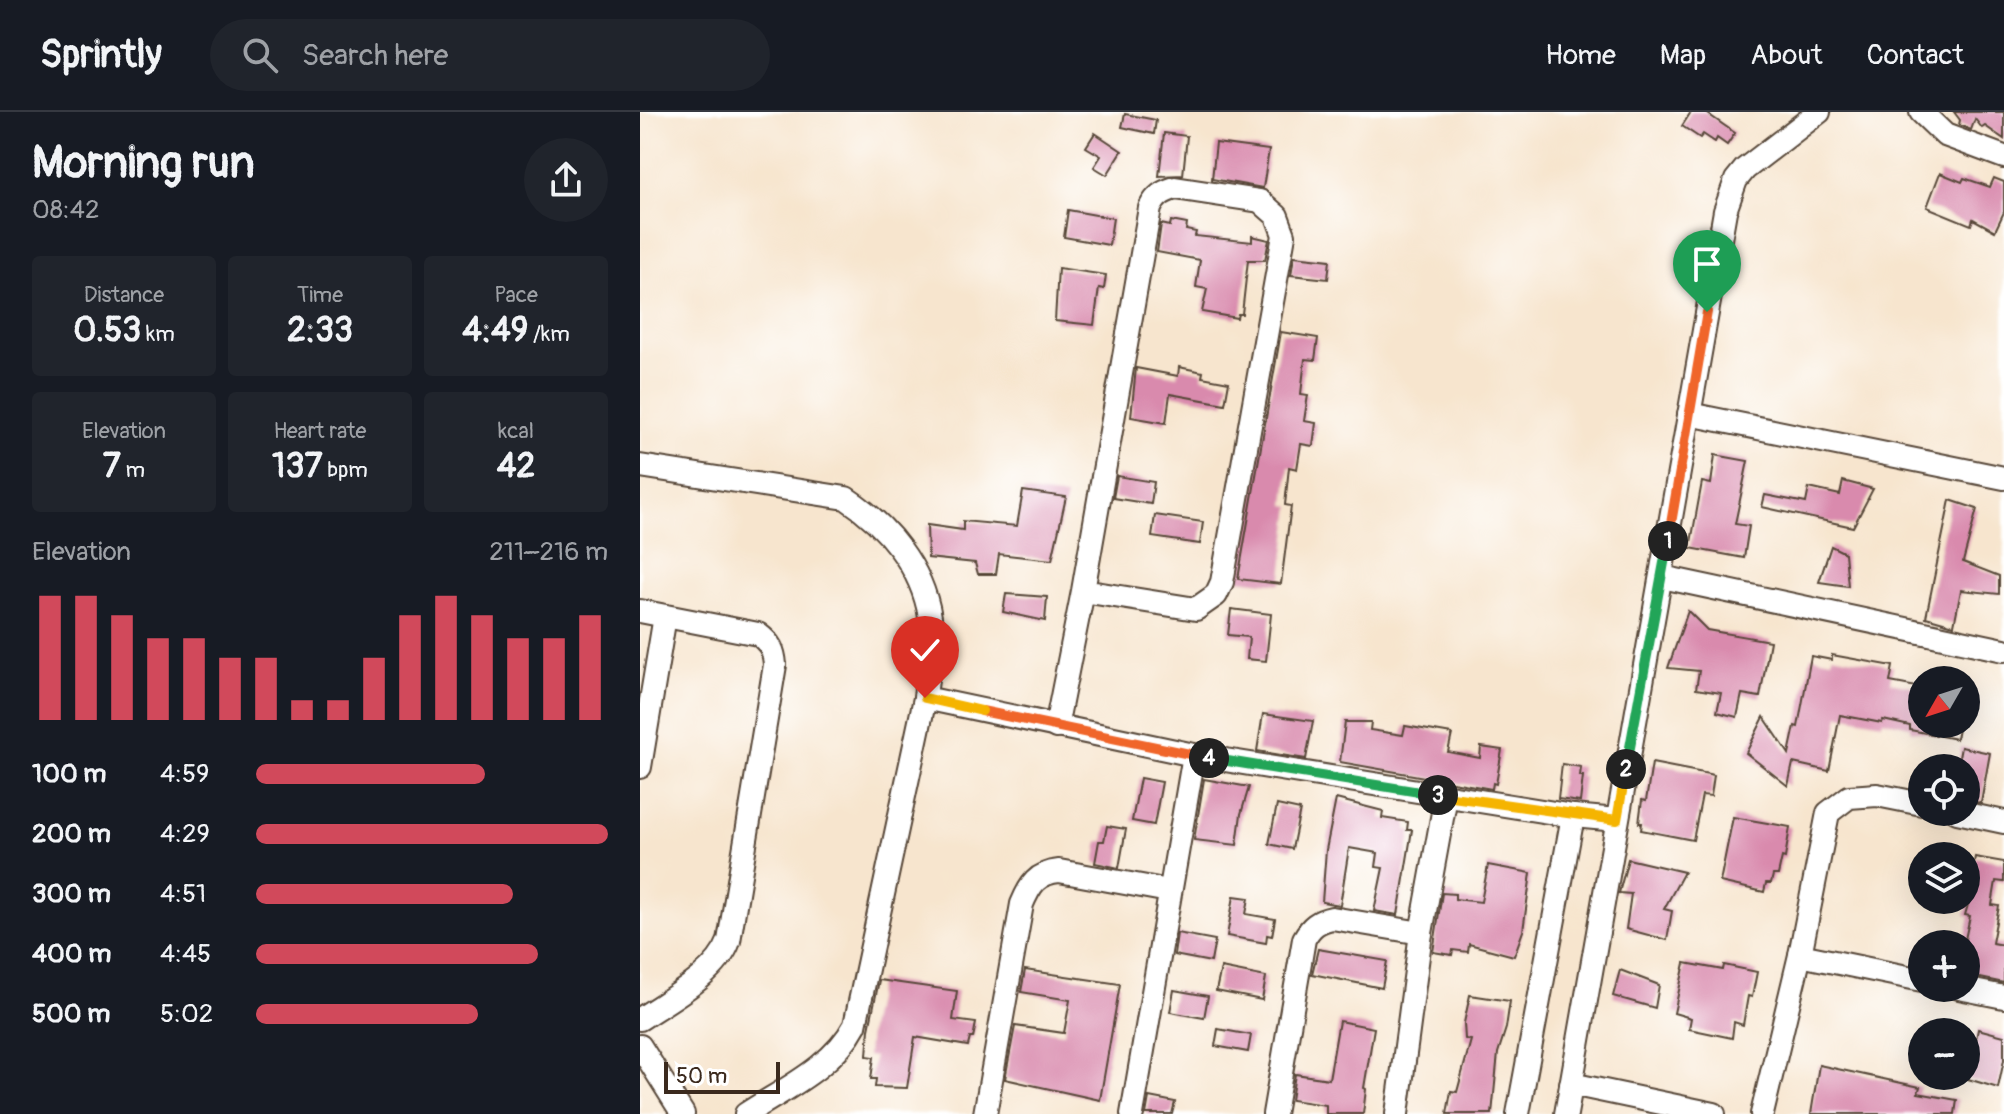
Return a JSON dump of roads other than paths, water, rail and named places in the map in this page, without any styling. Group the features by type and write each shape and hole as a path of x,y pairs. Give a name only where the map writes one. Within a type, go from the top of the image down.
{"street":[{"path":"1566,1114 1725,211 1736,180 1758,156 1819,112"},
{"path":"1921,112 1936,129 1954,141 2004,157"},
{"path":"1056,727 1150,208 1155,198 1175,188 1260,201 1277,216 1284,235 1222,582 1216,595 1206,605 1196,609 1083,591"},
{"path":"1689,414 2004,478"},
{"path":"640,466 846,498 869,513 920,578 931,619 925,698 855,1025 846,1041 825,1062 746,1114"},
{"path":"1662,577 2004,650"},
{"path":"640,611 758,634 768,641 774,652 775,665 725,953 714,966 640,1019"},
{"path":"640,767 665,616"},
{"path":"925,698 1194,755 1573,816 1617,820"},
{"path":"1132,1114 1194,755"},
{"path":"1762,1114 1800,955 1828,813 1849,797 1877,795 1908,801"},
{"path":"1397,1114 1421,933 1446,796"},
{"path":"1518,1114 1573,816"},
{"path":"1980,817 2004,822"},
{"path":"985,1114 1022,904 1035,879 1047,872 1059,871 1169,891"},
{"path":"1274,1114 1304,939 1310,929 1319,921 1332,918 1421,933"},
{"path":"1800,955 1908,977"},
{"path":"1980,992 2004,997"},
{"path":"640,1046 683,1114"},
{"path":"1571,1084 1714,1114"}]}
